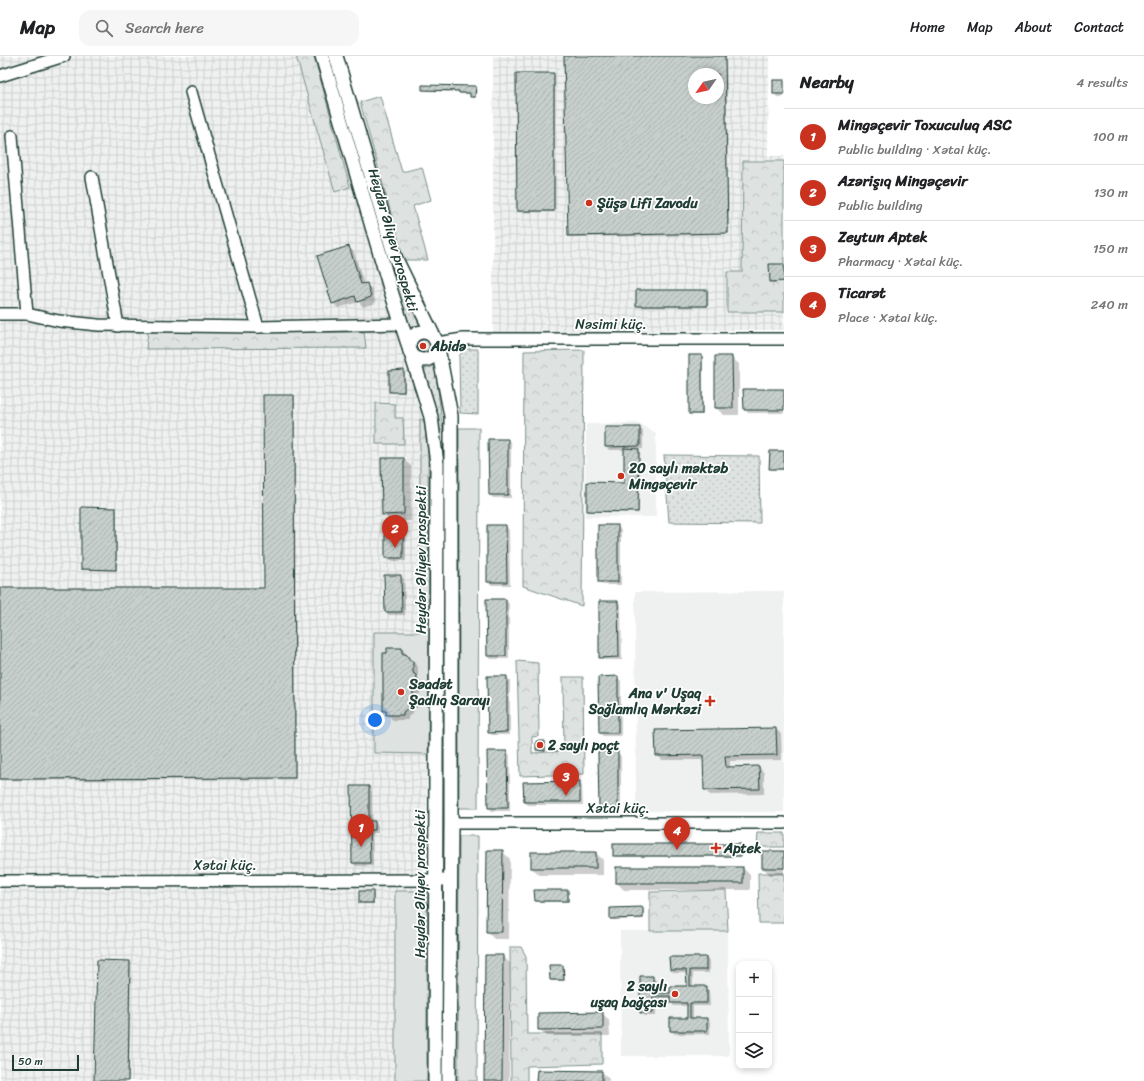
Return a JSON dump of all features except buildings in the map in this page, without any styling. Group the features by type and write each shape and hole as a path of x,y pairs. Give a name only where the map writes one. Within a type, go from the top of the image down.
{"main road":[{"name":"Heydər Əliyev prospekti","path":"322,56 401,324 431,417 437,464 435,1081"},
{"name":"Heydər Əliyev prospekti","path":"336,56 395,257 436,341 451,416 451,823 449,1081"},
{"path":"419,332 428,333 436,341 437,352 434,356 425,360 416,358 410,351 409,346 412,338 419,332"}],"street":[{"path":"0,76 64,56"},
{"path":"190,92 258,326"},
{"path":"12,136 26,314"},
{"path":"92,177 118,326"},
{"path":"0,314 26,314 59,321 118,326 401,324"},
{"name":"Nəsimi küç.","path":"436,341 463,339 784,340"},
{"name":"Xətai küç.","path":"451,823 784,823"},
{"name":"Xətai küç.","path":"0,880 450,880"}],"shaded area":[{"path":"0,56 330,56 442,369 417,1081 0,1081"},
{"name":"Şüşə Lifi Zavodu","path":"493,56 769,56 768,156 784,156 784,330 493,332"},
{"name":"20 saylı məktəb Mingəçevir","path":"639,423 656,434 656,517 585,517 586,424"},
{"name":"Ana v' Uşaq Sağlamlıq Mərkəzi","path":"784,591 784,812 636,811 635,592"},
{"name":"2 saylı uşaq bağçası","path":"620,931 728,931 729,1056 621,1056"}],"green space":[{"path":"296,56 314,56 350,187 335,192"},
{"path":"380,96 402,172 422,167 431,200 413,206 428,260 404,260 360,102"},
{"path":"743,161 784,161 784,312 727,312 727,272 742,272"},
{"path":"395,272 420,325 411,329 392,273"},
{"path":"148,332 364,332 366,348 146,349"},
{"path":"426,340 429,341 429,351 422,352 419,351 418,344 419,341"},
{"path":"465,349 478,349 478,414 460,413 459,356"},
{"path":"584,350 582,606 523,586 524,351"},
{"path":"435,366 443,431 440,430 424,369"},
{"path":"376,403 395,404 395,418 403,418 404,444 376,444"},
{"path":"420,419 424,420 428,454 429,626 420,625"},
{"path":"459,428 479,428 478,808 459,808"},
{"path":"664,455 759,456 760,523 669,522"},
{"name":"Səadət Şadlıq Sarayı","path":"374,632 429,632 428,754 374,753"},
{"path":"517,661 538,663 539,736 532,737 532,753 564,751 563,677 583,677 584,774 520,776"},
{"path":"758,833 784,833 784,847 757,847"},
{"path":"459,836 478,836 477,1081 458,1081"},
{"path":"758,873 784,873 784,923 759,923"},
{"path":"726,890 728,931 650,931 650,892"},
{"path":"395,891 427,891 427,1081 395,1081"},
{"path":"510,947 521,947 526,956 527,1034 602,1034 602,1064 527,1066 527,1081 511,1081"}],"place":[{"name":"Şüşə Lifi Zavodu","path":"589,203"},
{"name":"Abidə","path":"423,346"},
{"name":"20 saylı məktəb Mingəçevir","path":"621,476"},
{"name":"Azərişıq Mingəçevir","path":"395,548"},
{"name":"Səadət Şadlıq Sarayı","path":"401,692"},
{"name":"Ana v' Uşaq Sağlamlıq Mərkəzi","path":"710,701"},
{"name":"2 saylı poçt","path":"540,745"},
{"name":"Zeytun Aptek","path":"566,796"},
{"name":"Mingəçevir Toxuculuq ASC","path":"361,847"},
{"name":"Aptek","path":"716,848"},
{"name":"Ticarət","path":"677,850"},
{"name":"2 saylı uşaq bağçası","path":"675,994"}]}
